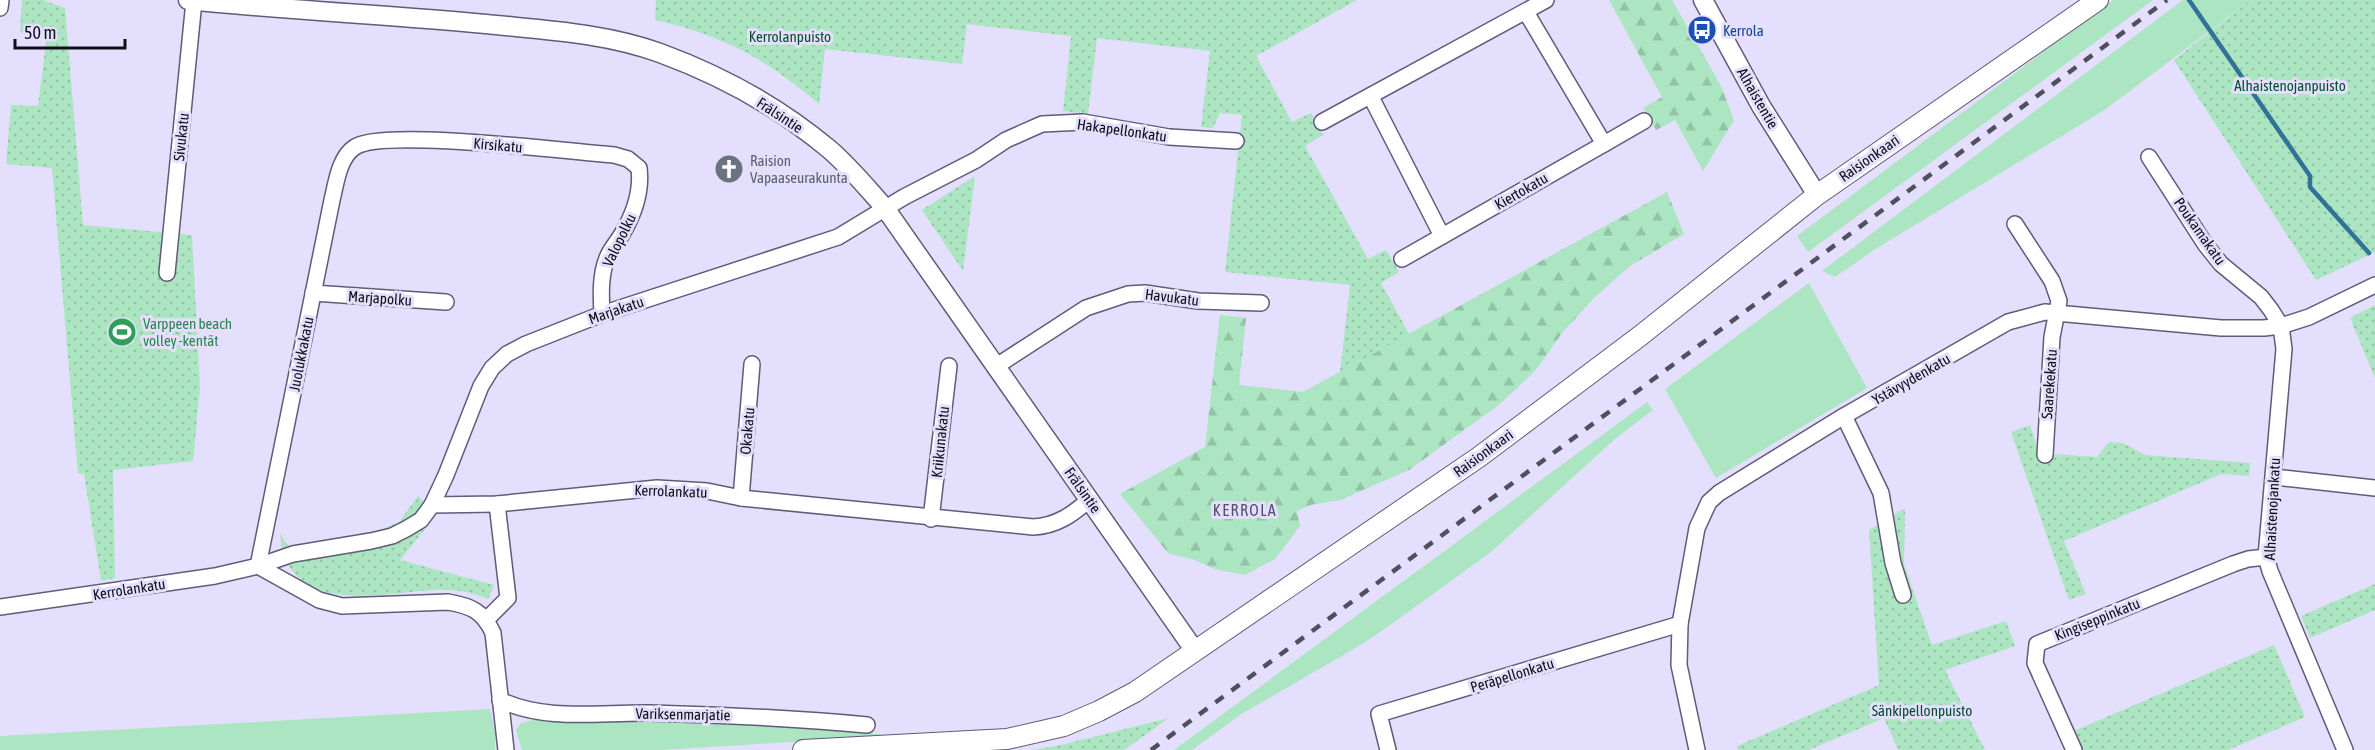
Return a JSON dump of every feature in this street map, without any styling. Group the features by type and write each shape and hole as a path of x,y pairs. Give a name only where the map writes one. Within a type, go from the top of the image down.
{"main road":[{"name":"Raisionkaari","path":"803,750 982,741 1037,733 1064,726 1135,692 1479,457 1640,336 1814,198 2098,0"}],"street":[{"path":"0,8 1,0"},
{"name":"Frälsintie","path":"188,0 387,15 555,31 623,42 660,53 741,90 802,129 830,150 885,208 1195,651"},
{"path":"1322,122 1546,0"},
{"name":"Alhaistentie","path":"1703,0 1814,198"},
{"name":"Sivukatu","path":"167,273 195,1"},
{"path":"1526,12 1604,144"},
{"path":"1371,97 1442,236"},
{"name":"Kiertokatu","path":"1402,259 1644,121"},
{"name":"Hakapellonkatu","path":"885,208 976,160 1006,140 1042,124 1083,122 1169,137 1236,141"},
{"name":"Kirsikatu","path":"354,147 370,142 416,140 477,143 614,155 628,159 639,168"},
{"name":"Juolukkakatu","path":"258,567 337,179 343,161 354,147"},
{"name":"Poukamakatu","path":"2149,157 2205,244 2228,270 2261,297 2281,326"},
{"name":"Valopolku","path":"602,314 602,274 608,256 629,222 636,202 640,182 639,168"},
{"name":"Marjakatu","path":"432,505 471,408 492,368 507,354 526,344 602,314 838,237 885,208"},
{"name":"Saarekekatu","path":"2014,224 2052,281 2059,301 2052,338 2045,455"},
{"name":"Ystävyydenkatu","path":"1696,750 1679,665 1680,624 1697,528 1709,502 1731,485 1844,416 2008,322 2033,314 2057,313 2221,328 2281,326 2309,317 2375,285"},
{"name":"Marjapolku","path":"313,293 446,302"},
{"name":"Havukatu","path":"995,367 1086,308 1128,294 1154,293 1198,301 1261,303"},
{"name":"Alhaistenojankatu","path":"2281,326 2284,349 2266,557 2345,750"},
{"name":"Okakatu","path":"741,498 752,364"},
{"name":"Kriikunakatu","path":"931,519 949,366"},
{"path":"1844,416 1881,493 1893,563 1903,595"},
{"path":"2274,477 2375,488"},
{"name":"Kerrolankatu","path":"0,607 215,576 258,567 293,554 392,536 420,520 432,505 497,504 657,488 707,491 741,498 1016,527 1047,526 1076,512 1090,499"},
{"path":"487,619 508,598 497,504"},
{"name":"Kingiseppinkatu","path":"2074,750 2035,663 2037,644 2233,564 2266,557"},
{"path":"258,567 319,600 330,603 354,606 448,602 463,604 475,610 487,619 494,633 506,750"},
{"name":"Peräpellonkatu","path":"1388,750 1380,714 1680,624"},
{"name":"Variksenmarjatie","path":"501,700 519,709 546,713 632,712 743,715 867,725"}],"green space":[{"path":"22,0 43,0 65,8 83,225 192,235 200,388 193,461 113,470 115,578 101,581 84,474 78,474 52,168 6,164 11,105 38,106 47,35 20,32"},
{"name":"Kerrolanpuisto","path":"656,0 1357,0 1256,56 1292,122 1311,113 1323,135 1305,146 1368,259 1386,250 1399,272 1381,283 1409,334 1340,372 1350,285 1225,272 1242,115 1220,113 1213,128 1201,127 1210,51 1097,38 1088,114 1063,111 1071,36 967,24 962,64 825,49 819,104 762,61 743,51 702,33 655,20"},
{"path":"1609,0 1672,0 1721,86 1734,120 1703,171 1675,120 1656,130 1643,108 1662,97"},
{"path":"2113,0 2153,0 1808,252 1797,236"},
{"path":"2183,0 2251,0 2103,111 1877,248 1835,277 1822,271"},
{"name":"Alhaistenojanpuisto","path":"2251,0 2375,0 2375,252 2316,280 2174,60"},
{"path":"975,176 963,271 922,210"},
{"path":"1667,192 1684,234 1630,266 1595,297 1562,333 1536,370 1500,404 1409,470 1340,500 1310,505 1297,511 1300,526 1275,559 1245,575 1214,569 1195,560 1169,554 1120,494 1205,447 1220,315 1246,318 1239,385 1303,392"},
{"path":"1809,283 1867,388 1716,478 1665,389"},
{"path":"2375,305 2375,378 2350,318"},
{"path":"1647,402 1653,410 1616,438 1491,552 1359,646 1240,715 1192,750 1174,750"},
{"path":"2030,425 2039,453 2097,457 2109,442 2123,443 2145,455 2250,463 2249,476 2221,474 2064,541 2086,594 2069,600 2011,432"},
{"path":"418,496 437,514 400,560 494,585 488,599 448,590 372,595 329,593 311,586 295,574 284,556 280,533 285,542 294,549 371,534 399,522"},
{"name":"Sänkipellonpuisto","path":"1905,508 1904,564 1932,645 2006,621 2015,646 1945,670 1985,750 1898,750 1884,718 1809,750 1738,750 1737,746 1879,685 1869,530"},
{"path":"2375,584 2375,610 2310,638 2301,616"},
{"path":"2274,645 2305,717 2228,750 2083,750 2074,731"},
{"path":"490,709 495,733 495,750 0,750 0,736"},
{"path":"1169,718 1124,750 1032,750 1061,745"},
{"path":"537,719 804,726 893,736 659,750 522,750 516,730 521,723"}],"waterway":[{"path":"2189,0 2310,176 2310,187 2369,253"}],"railway":[{"path":"1151,750 2167,0"}],"place":[{"name":"Kerrola","path":"1702,30"},
{"name":"Raision Vapaaseurakunta","path":"729,169"},
{"name":"Varppeen beach volley -kentät","path":"122,332"}],"district":[{"name":"KERROLA","path":"1245,510"}]}
